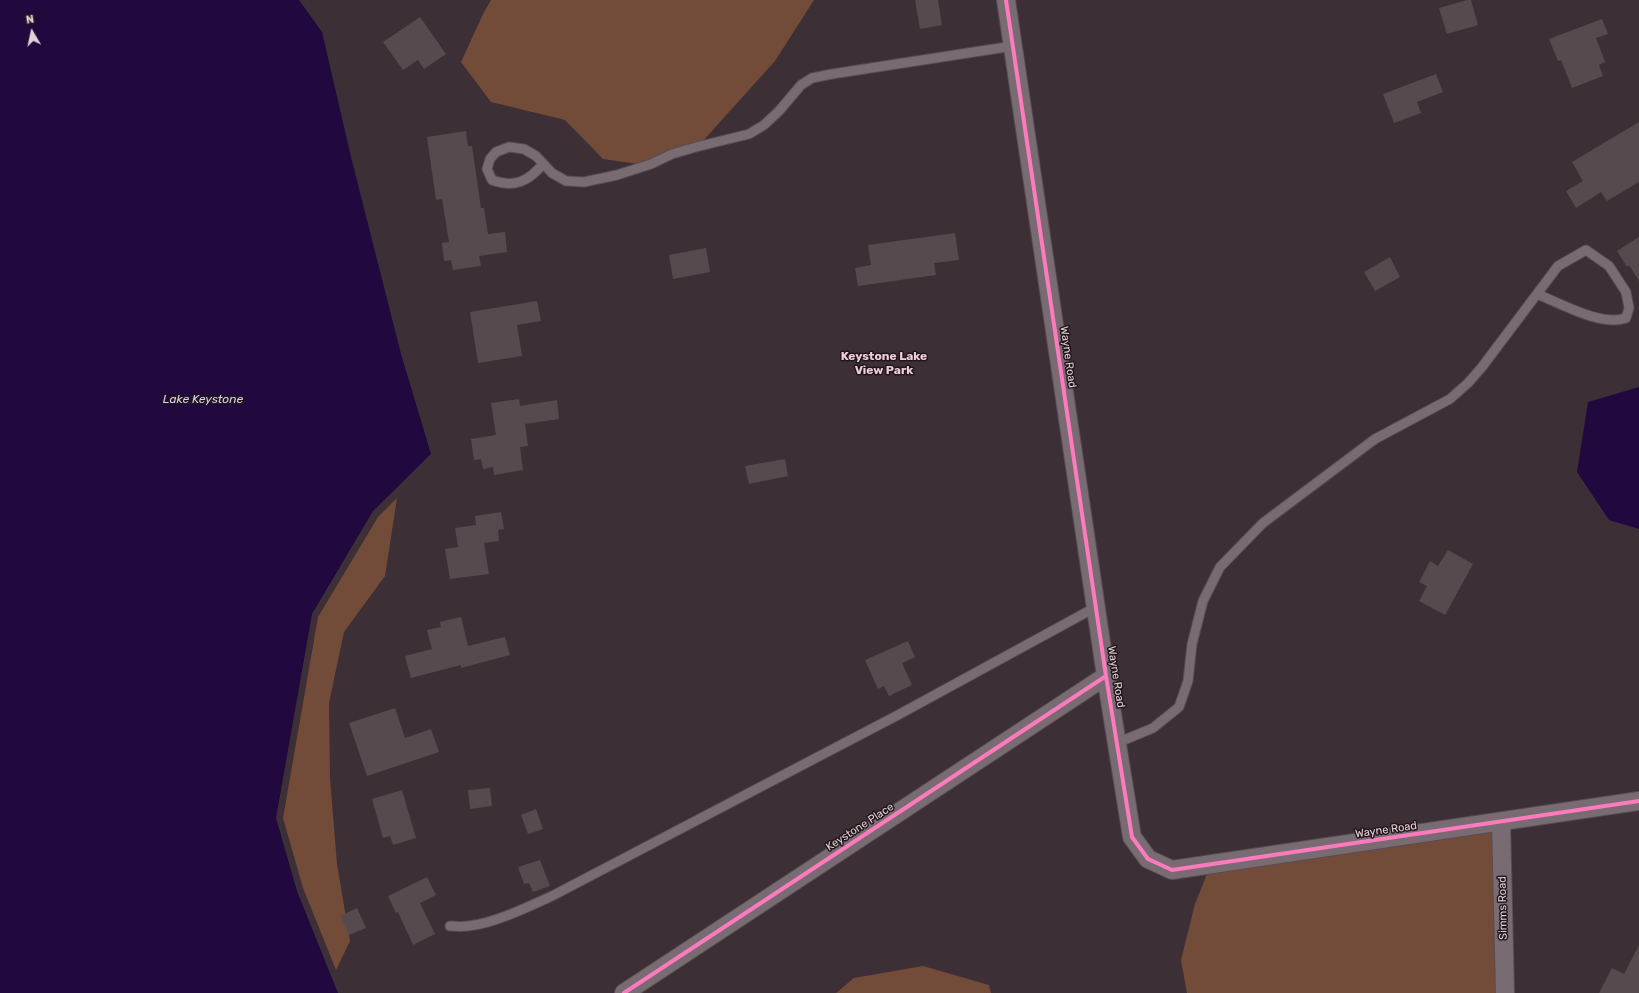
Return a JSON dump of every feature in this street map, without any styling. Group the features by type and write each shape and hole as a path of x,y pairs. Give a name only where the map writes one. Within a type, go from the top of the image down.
{"street":[{"name":"Wayne Road","path":"1006,0 1106,676 1132,837 1148,859 1172,870 1639,801"},
{"name":"Keystone Place","path":"624,993 1106,676"},
{"name":"Simms Road","path":"1502,822 1506,993"}],"lane":[{"path":"543,164 533,176 520,182 504,184 492,180 488,169 490,159 496,152 509,147 524,149 536,156 552,173 566,182 584,182 617,175 651,164 672,154 696,146 749,134 764,125 779,111 801,85 812,78 1012,46"},
{"path":"1117,743 1153,728 1179,707 1188,682 1192,644 1203,601 1220,567 1263,523 1375,439 1450,399 1464,387 1482,367 1558,266 1586,250 1608,266 1626,292 1629,308 1626,318 1618,321 1596,318 1537,294"},
{"path":"450,926 469,926 490,921 523,910 552,896 898,715 1096,607"}],"shaded area":[{"path":"491,0 814,0 775,61 702,142 652,166 603,159 565,120 491,102 461,62"},
{"path":"397,498 385,576 344,632 329,703 330,778 337,864 350,941 336,970 303,888 283,818 318,617 378,517"},
{"path":"1494,832 1498,993 1187,993 1181,960 1195,904 1207,874"},
{"path":"923,966 989,985 991,993 836,993 854,978"}],"water":[{"name":"Lake Keystone","path":"0,0 299,0 322,32 351,157 401,354 431,454 373,511 312,614 276,818 297,891 338,993 0,993"},
{"path":"1639,387 1639,529 1609,520 1577,472 1588,402"}],"building":[{"path":"915,0 938,0 942,25 920,29"},
{"path":"1471,0 1478,25 1447,34 1439,8"},
{"path":"420,17 446,54 424,69 418,60 403,70 383,42"},
{"path":"1602,19 1608,34 1596,38 1605,62 1599,65 1603,76 1572,88 1561,60 1558,61 1549,39"},
{"path":"1436,74 1443,92 1417,102 1421,113 1394,123 1383,94"},
{"path":"1639,122 1639,182 1607,201 1601,192 1576,208 1566,191 1583,181 1572,162"},
{"path":"466,131 468,146 472,146 481,208 484,208 488,234 505,232 507,252 479,256 481,266 453,270 451,260 444,261 442,243 449,242 442,199 436,200 427,137"},
{"path":"955,233 959,260 934,263 936,275 858,286 855,268 871,265 868,245"},
{"path":"1639,237 1639,281 1629,265 1627,267 1617,251"},
{"path":"706,248 710,272 673,279 669,255"},
{"path":"1390,257 1400,277 1375,291 1364,272"},
{"path":"537,301 541,321 517,325 522,356 478,363 470,312"},
{"path":"519,399 520,406 557,400 559,419 525,424 528,446 520,447 523,470 494,475 493,467 483,469 481,459 474,460 471,439 496,435 491,403"},
{"path":"785,459 788,476 749,484 745,466"},
{"path":"501,512 504,529 498,530 499,541 484,543 489,574 450,579 445,549 458,547 455,528 476,525 475,516"},
{"path":"1448,550 1473,564 1445,615 1419,601 1427,586 1419,582 1430,561 1438,566"},
{"path":"461,617 468,646 505,637 510,655 461,668 461,665 411,678 405,656 432,649 427,630 441,627 440,622"},
{"path":"908,641 915,657 902,663 912,685 889,696 884,686 878,689 865,660"},
{"path":"395,708 405,738 431,729 439,752 367,776 349,723"},
{"path":"490,788 492,806 470,809 468,790"},
{"path":"402,790 416,838 393,845 390,836 383,838 372,799"},
{"path":"536,809 543,829 528,834 521,815"},
{"path":"540,860 550,886 533,892 529,883 524,884 518,867"},
{"path":"427,877 436,895 420,903 435,934 413,945 398,912 396,913 388,896"},
{"path":"357,908 366,928 349,935 340,916"},
{"path":"1639,945 1639,993 1599,993 1612,968 1624,974"}],"cycle path":[{"path":"1006,0 1106,676 1132,837 1148,859 1172,870 1639,801"},
{"path":"624,993 1106,676"}],"district":[{"name":"Keystone Lake View Park","path":"884,364"}]}
